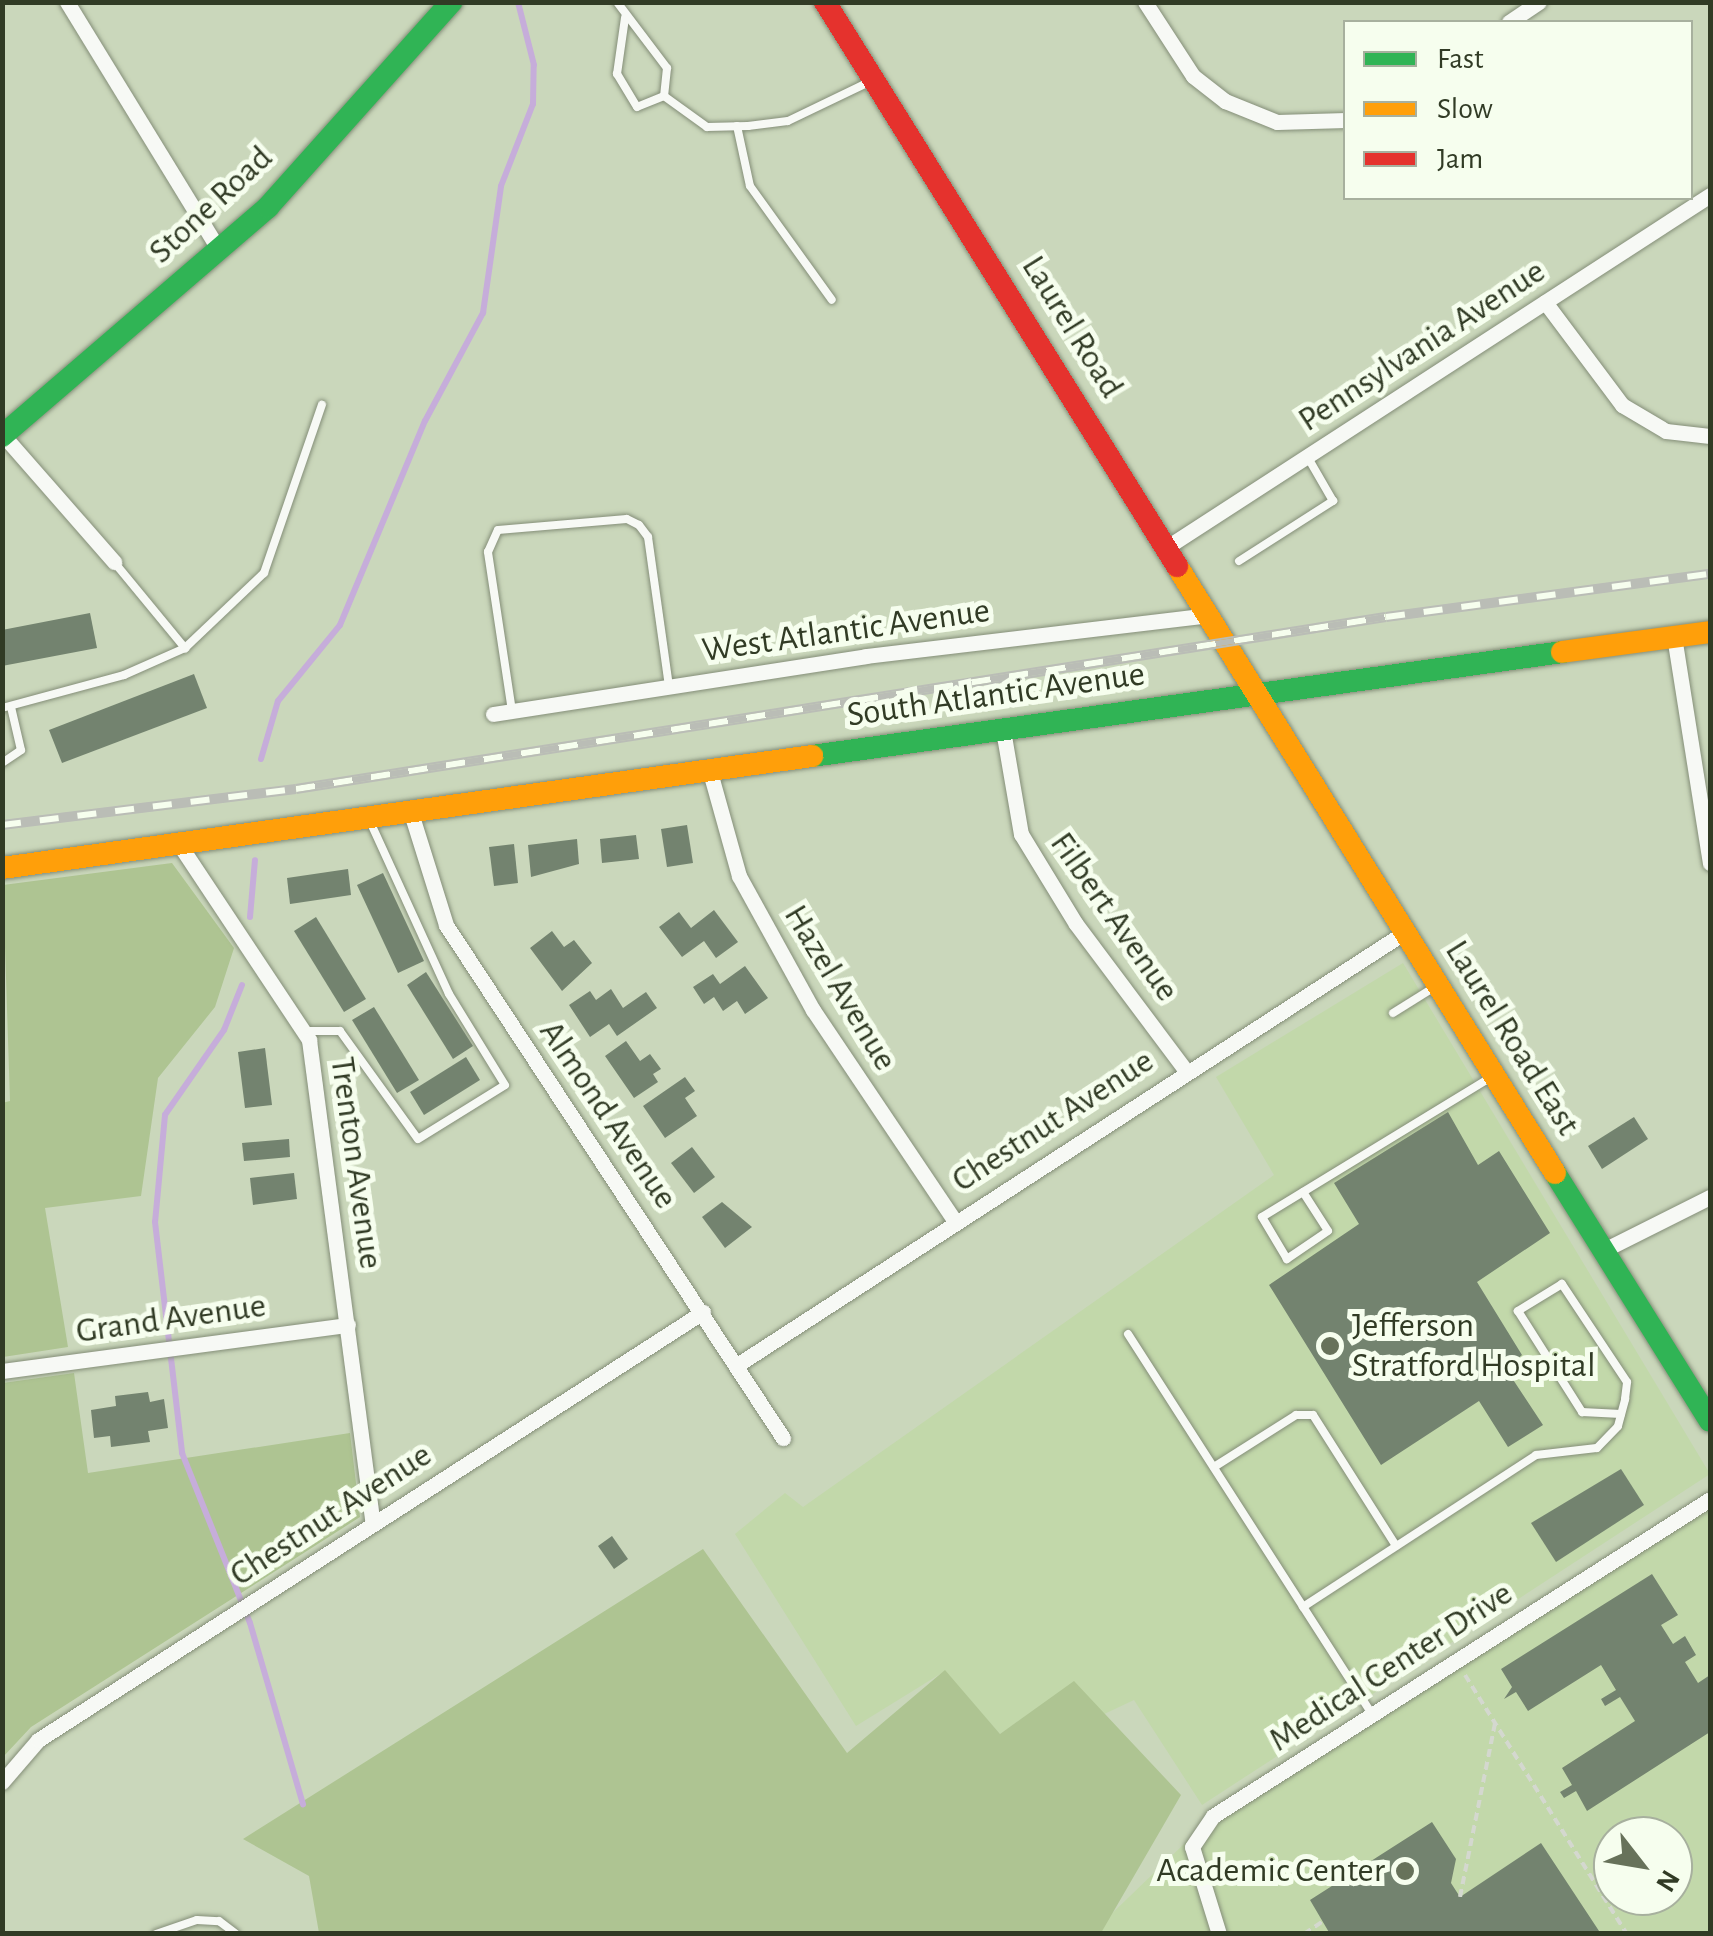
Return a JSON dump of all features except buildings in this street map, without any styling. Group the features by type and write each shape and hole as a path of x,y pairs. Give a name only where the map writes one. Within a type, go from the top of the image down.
{"street":[{"path":"66,2 219,250"},
{"name":"Laurel Road","path":"825,2 1256,692"},
{"path":"1145,2 1184,66 1225,101 1277,122 1343,120"},
{"path":"1511,20 1539,2"},
{"name":"Stone Road","path":"3,436 268,206 449,3"},
{"name":"Pennsylvania Avenue","path":"1167,547 1710,194"},
{"path":"1545,302 1622,405 1666,431 1710,436"},
{"path":"3,436 114,562"},
{"name":"West Atlantic Avenue","path":"493,714 669,686 1209,615"},
{"name":"South Atlantic Avenue","path":"2,868 182,847 1256,692 1710,632"},
{"path":"1674,636 1710,863"},
{"name":"Laurel Road East","path":"1256,692 1602,1251 1709,1416"},
{"name":"Filbert Avenue","path":"1003,730 1021,834 1076,924 1186,1071"},
{"name":"Hazel Avenue","path":"710,772 739,876 766,926 813,1010 954,1220"},
{"name":"Almond Avenue","path":"411,813 446,925 704,1312 783,1438"},
{"name":"Trenton Avenue","path":"182,847 302,1031 348,1325 373,1524"},
{"name":"Chestnut Avenue","path":"737,1365 954,1220 1405,932"},
{"path":"1602,1251 1710,1197"},
{"name":"Chestnut Avenue","path":"2,1782 38,1740 704,1312"},
{"name":"Grand Avenue","path":"2,1371 348,1325"},
{"name":"Medical Center Drive","path":"1219,1934 1196,1869 1198,1830 1372,1714 1710,1500"}],"lane":[{"path":"616,2 668,68 664,96"},
{"path":"625,18 617,74 637,107 664,96"},
{"path":"664,96 707,127 737,126 788,121 875,79"},
{"path":"737,126 750,186 832,300"},
{"path":"2,762 20,750 7,708 124,675 185,648 264,572 322,405"},
{"path":"1239,561 1333,501 1307,456"},
{"path":"512,711 488,552 498,530 627,519 639,525 648,537 669,686"},
{"path":"114,562 185,648"},
{"path":"302,1031 340,1031 418,1139 505,1084 449,994 369,819"},
{"path":"1393,1013 1438,984"},
{"path":"1303,1192 1328,1231 1287,1259 1262,1218 1303,1192 1494,1076"},
{"path":"1303,1606 1536,1454 1597,1448 1621,1414 1626,1382 1562,1284 1518,1311 1582,1412 1621,1414"},
{"path":"1128,1334 1372,1714"},
{"path":"1214,1467 1296,1415 1314,1415 1396,1546"},
{"path":"159,1932 197,1920 220,1921 236,1934"}],"path":[{"path":"1457,1661 1627,1934"},
{"path":"1460,1896 1496,1723"},
{"path":"1304,1934 1323,1921"}],"shaded area":[{"path":"172,863 234,948 215,1007 158,1078 141,1196 45,1208 68,1347 3,1357 2,1103 10,1101 3,885"},
{"name":"Jefferson Stratford Hospital","path":"1403,963 1710,1474 1202,1805 1134,1700 1100,1716 1074,1682 1000,1734 945,1671 856,1726 735,1534 785,1493 803,1507 1274,1175 1216,1077"},
{"path":"74,1373 88,1473 350,1433 360,1517 31,1727 3,1757 3,1383"},
{"path":"1710,1499 1710,1933 1101,1934 1100,1925 1213,1816"},
{"path":"703,1549 847,1753 945,1670 1000,1734 1074,1681 1181,1795 1101,1933 319,1933 309,1876 243,1839"}],"waterway":[{"path":"261,759 278,701 340,625 425,421 483,313 501,186 533,104 534,65 518,2"},
{"path":"250,917 255,860"},
{"path":"242,985 224,1030 165,1115 155,1222 182,1453 250,1623 303,1804"}],"railway":[{"path":"2,825 296,789 1386,617 1710,574"}],"traffic: fast":[{"path":"2,436 268,207 451,2"},
{"path":"812,756 1562,652"},
{"path":"1555,1173 1710,1421"}],"traffic: slow":[{"path":"1177,566 1555,1173"},
{"path":"1562,652 1710,632"},
{"path":"2,868 812,756"}],"traffic: jam":[{"path":"825,2 1177,566"}],"place":[{"name":"Jefferson Stratford Hospital","path":"1330,1346"},
{"name":"Academic Center","path":"1405,1871"}]}
